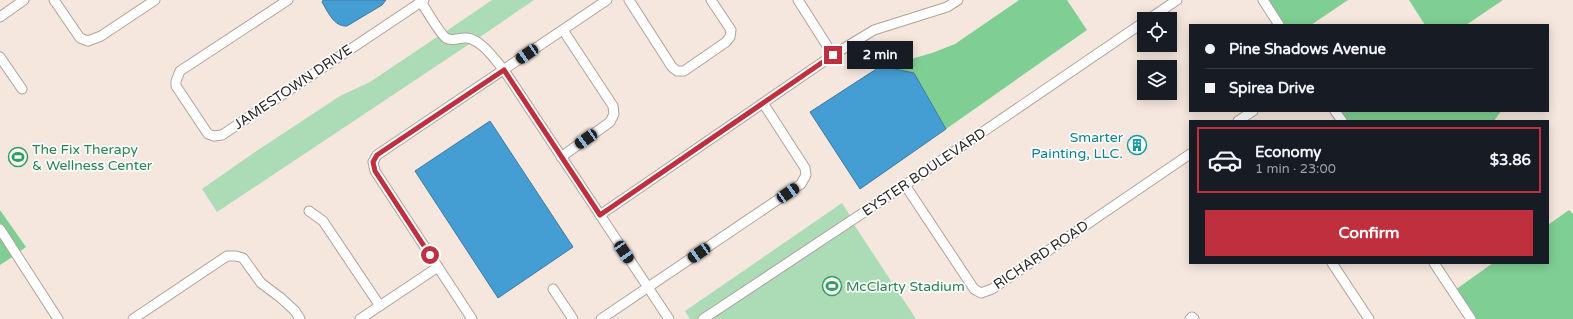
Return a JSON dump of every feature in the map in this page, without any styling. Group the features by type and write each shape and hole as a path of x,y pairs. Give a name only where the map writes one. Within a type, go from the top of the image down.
{"street":[{"path":"0,17 24,0"},
{"path":"54,0 80,38 88,41 101,36 155,0"},
{"name":"JAMESTOWN DRIVE","path":"288,0 180,71 176,80 176,86 208,134 214,136 222,135 422,1"},
{"path":"472,319 375,171 373,162 377,155 607,0"},
{"path":"629,0 672,67 677,71 684,71 726,42 730,37 730,30 711,0"},
{"path":"798,0 833,55"},
{"path":"600,215 833,55 874,30 947,7 958,0"},
{"path":"1159,12 1177,0"},
{"path":"1263,0 1278,24"},
{"path":"422,1 445,37 453,40 468,38 478,43 488,50 504,70 670,319"},
{"name":"EYSTER BOULEVARD","path":"703,319 905,185 1137,27"},
{"path":"561,157 610,122 614,114 614,106 563,30"},
{"path":"0,56 22,89"},
{"path":"601,319 801,184 806,175 805,168 763,103"},
{"path":"1240,120 1252,112"},
{"name":"RICHARD ROAD","path":"905,185 974,289 981,293 992,289 1189,155"},
{"path":"309,211 323,221 380,306"},
{"path":"0,229 58,319"},
{"path":"134,319 227,256 236,256 243,258 261,282 295,311 300,319"},
{"path":"1333,264 1369,319"},
{"path":"1435,264 1471,319"},
{"path":"360,319 438,267"},
{"path":"553,289 573,319"}],"green space":[{"path":"492,0 534,0 477,39 453,37 445,32"},
{"path":"1019,0 1067,0 1087,30 946,129 914,73 881,66 932,53 955,44"},
{"path":"1266,0 1348,0 1312,24 1282,24"},
{"path":"1409,0 1503,0 1467,24 1424,24"},
{"path":"440,35 471,43 217,212 202,189 340,96 370,82"},
{"path":"1340,112 1500,112 1495,120 1344,120"},
{"path":"842,203 851,217 697,319 690,319 685,311"},
{"path":"0,210 26,247 19,252 0,223"},
{"path":"1569,210 1573,214 1573,319 1475,319 1455,290 1492,264 1549,264 1549,224"},
{"name":"McClarty Stadium","path":"853,223 916,319 712,319"},
{"path":"0,235 14,256 0,265"}],"water":[{"path":"323,0 386,0 382,5 347,26 342,26 338,24 329,14 322,2"},
{"path":"881,66 914,73 946,129 860,189 810,112"},
{"path":"490,121 573,247 498,298 415,171"}],"place":[{"name":"Smarter Painting, LLC.","path":"1137,145"},
{"name":"The Fix Therapy & Wellness Center","path":"18,157"},
{"name":"McClarty Stadium","path":"832,286"}],"route":[{"path":"430,255 375,171 373,162 377,155 504,70 600,215 833,55"}]}
